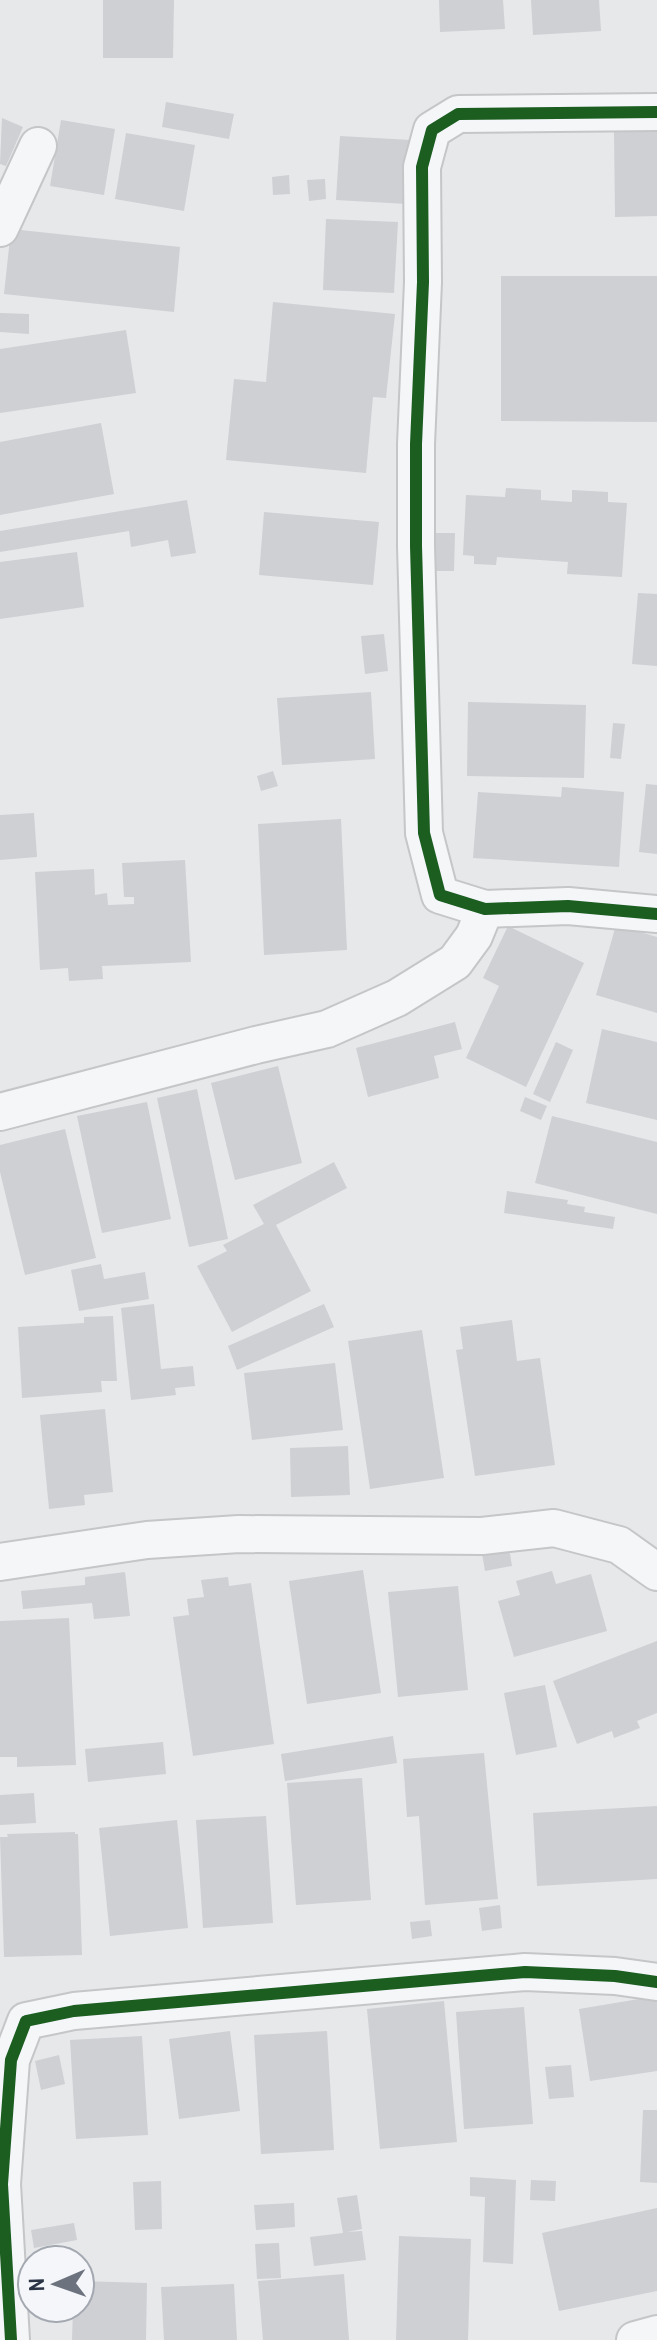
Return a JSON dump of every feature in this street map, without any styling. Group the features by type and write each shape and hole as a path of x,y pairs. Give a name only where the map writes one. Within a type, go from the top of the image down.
{"street":[{"path":"657,112 458,114 432,130 422,167 423,282 416,444 424,833 440,895 485,909 568,906 657,914"},
{"path":"0,228 38,146"},
{"path":"0,1112 327,1029 397,998 455,962 474,936 485,909"},
{"path":"0,1562 147,1540 239,1534 482,1536 554,1528 619,1545 657,1572"},
{"path":"11,2340 2,2184 11,2060 26,2021 74,2011 525,1972 615,1976 657,1982"},
{"path":"635,2340 657,2334"}],"building":[{"path":"103,0 174,0 173,58 103,58"},
{"path":"439,0 503,0 505,29 440,32"},
{"path":"531,0 599,0 601,31 533,35"},
{"path":"166,102 234,114 229,139 162,127"},
{"path":"2,118 23,127 6,166 0,164"},
{"path":"61,120 115,129 104,195 50,186"},
{"path":"657,130 657,216 615,217 614,131"},
{"path":"126,133 195,145 184,211 115,199"},
{"path":"340,136 411,140 407,204 336,200"},
{"path":"289,175 290,194 273,195 272,177"},
{"path":"325,179 326,199 309,201 307,180"},
{"path":"326,219 398,222 394,293 323,290"},
{"path":"11,229 180,247 174,312 4,294"},
{"path":"501,276 657,276 657,422 501,421"},
{"path":"273,302 395,314 386,398 373,397 366,473 226,460 234,379 266,382"},
{"path":"0,313 29,314 29,334 0,332"},
{"path":"126,330 136,393 0,413 0,349"},
{"path":"101,423 114,494 0,515 0,442"},
{"path":"506,488 541,490 541,500 572,502 572,490 608,492 608,502 627,503 622,577 567,574 568,562 497,557 496,565 474,564 474,556 463,555 466,495 505,497"},
{"path":"187,500 196,553 171,557 168,540 131,547 129,531 0,552 0,531"},
{"path":"264,512 379,522 373,585 259,575"},
{"path":"435,533 455,533 454,571 434,571"},
{"path":"77,552 84,607 0,619 0,562"},
{"path":"638,593 657,594 657,666 632,664"},
{"path":"384,634 388,671 365,674 361,636"},
{"path":"371,692 375,759 282,765 277,698"},
{"path":"468,702 586,705 584,778 467,776"},
{"path":"613,723 625,724 621,759 610,758"},
{"path":"273,771 278,786 261,791 257,776"},
{"path":"646,784 657,785 657,854 639,852"},
{"path":"562,787 624,792 619,867 473,858 478,792 561,797"},
{"path":"34,813 37,857 0,860 0,815"},
{"path":"341,819 347,950 264,955 258,824"},
{"path":"185,860 191,962 102,966 103,979 69,981 68,968 40,970 35,872 94,869 95,895 107,893 108,905 134,904 134,897 124,897 122,863"},
{"path":"616,925 657,937 657,1013 596,995"},
{"path":"508,926 584,963 526,1087 466,1058 499,986 483,978"},
{"path":"455,1022 462,1049 434,1056 439,1078 368,1097 356,1048"},
{"path":"602,1029 657,1042 657,1120 586,1103"},
{"path":"556,1042 573,1050 550,1102 533,1094"},
{"path":"278,1066 302,1163 235,1180 211,1083"},
{"path":"197,1089 228,1239 189,1247 157,1098"},
{"path":"525,1097 547,1106 541,1120 520,1111"},
{"path":"147,1102 171,1219 102,1233 77,1116"},
{"path":"552,1116 657,1142 657,1214 535,1183"},
{"path":"65,1129 96,1258 25,1275 0,1172 0,1145"},
{"path":"334,1162 347,1188 276,1225 311,1291 232,1332 197,1266 227,1251 223,1245 264,1224 253,1205"},
{"path":"507,1191 568,1200 567,1204 585,1207 584,1212 615,1217 613,1229 504,1213"},
{"path":"101,1264 104,1279 145,1272 149,1299 79,1311 71,1270"},
{"path":"154,1304 161,1369 193,1366 195,1386 175,1388 176,1395 131,1400 121,1308"},
{"path":"324,1304 334,1327 237,1370 228,1346"},
{"path":"113,1316 117,1381 101,1381 102,1392 22,1398 18,1327 84,1323 84,1317"},
{"path":"512,1320 517,1361 540,1358 555,1465 475,1476 456,1350 463,1349 460,1327"},
{"path":"422,1330 444,1478 370,1489 348,1341"},
{"path":"335,1363 343,1430 252,1440 244,1373"},
{"path":"105,1409 113,1492 84,1495 85,1505 49,1509 40,1415"},
{"path":"348,1446 350,1495 291,1497 290,1448"},
{"path":"508,1542 512,1566 485,1571 481,1548"},
{"path":"363,1570 381,1693 307,1704 289,1581"},
{"path":"552,1571 556,1584 591,1574 607,1631 514,1657 498,1601 520,1595 516,1581"},
{"path":"125,1572 130,1616 94,1619 92,1603 23,1609 21,1591 85,1585 85,1577"},
{"path":"228,1577 229,1586 251,1583 274,1744 193,1756 173,1617 189,1615 187,1599 204,1597 201,1580"},
{"path":"458,1586 468,1690 398,1697 388,1592"},
{"path":"69,1618 76,1765 17,1767 17,1757 0,1757 0,1621"},
{"path":"657,1641 657,1713 637,1721 640,1728 614,1738 612,1731 577,1744 553,1681"},
{"path":"545,1685 557,1747 516,1755 504,1693"},
{"path":"393,1736 397,1763 285,1781 281,1754"},
{"path":"163,1742 166,1774 88,1782 85,1749"},
{"path":"484,1753 498,1899 425,1905 419,1816 407,1817 403,1759"},
{"path":"362,1778 371,1900 296,1905 287,1783"},
{"path":"34,1793 36,1823 0,1825 0,1795"},
{"path":"657,1806 657,1879 537,1886 533,1813"},
{"path":"266,1816 273,1923 203,1928 196,1820"},
{"path":"177,1820 188,1928 110,1936 99,1828"},
{"path":"7,1834 78,1834 82,1955 4,1957 0,1837 8,1837"},
{"path":"500,1905 502,1928 482,1931 479,1908"},
{"path":"430,1920 432,1936 412,1939 410,1922"},
{"path":"657,1996 657,2071 590,2081 579,2009"},
{"path":"444,2001 457,2142 380,2149 367,2009"},
{"path":"524,2007 533,2124 464,2129 456,2012"},
{"path":"230,2031 240,2111 179,2119 169,2039"},
{"path":"327,2031 334,2150 261,2154 254,2035"},
{"path":"142,2036 148,2135 76,2139 70,2040"},
{"path":"59,2055 65,2084 41,2090 35,2061"},
{"path":"571,2065 574,2097 549,2099 545,2067"},
{"path":"643,2110 657,2110 657,2183 640,2182"},
{"path":"470,2177 516,2180 513,2264 483,2262 485,2197 470,2196"},
{"path":"531,2180 556,2181 555,2201 530,2200"},
{"path":"161,2181 162,2229 135,2230 133,2182"},
{"path":"357,2195 362,2229 347,2232 362,2231 366,2260 314,2266 310,2237 343,2233 337,2198"},
{"path":"294,2203 295,2227 256,2230 254,2205"},
{"path":"657,2208 657,2291 559,2311 542,2233"},
{"path":"74,2223 77,2240 33,2244 31,2230"},
{"path":"399,2236 471,2239 468,2340 396,2340"},
{"path":"279,2243 281,2278 257,2279 255,2244"},
{"path":"344,2274 349,2340 263,2340 258,2281"},
{"path":"96,2281 147,2283 146,2340 72,2340 72,2324 96,2324"},
{"path":"234,2284 237,2340 164,2340 161,2287"}],"cycle path":[{"path":"657,112 458,114 432,130 422,167 423,282 416,444 424,833 440,895 485,909 568,906 657,914"},
{"path":"11,2340 2,2184 11,2060 26,2021 74,2011 525,1972 615,1976 657,1982"}]}
